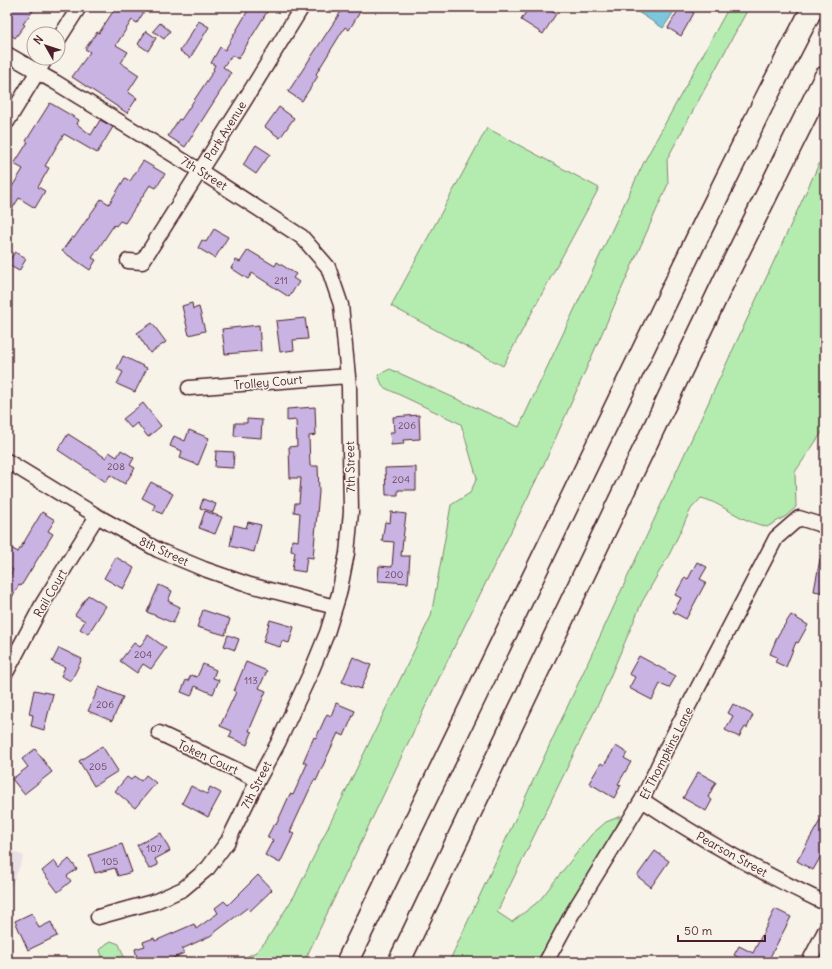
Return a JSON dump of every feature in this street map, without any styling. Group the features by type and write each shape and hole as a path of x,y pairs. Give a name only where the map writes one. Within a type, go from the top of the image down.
{"highway":[{"path":"347,962 764,100 813,7"},
{"path":"400,962 725,280 820,90 825,77"}],"street":[{"path":"59,26 71,7"},
{"path":"66,27 79,7"},
{"name":"Park Avenue","path":"128,261 142,262 302,7"},
{"name":"7th Street","path":"7,54 26,62"},
{"path":"7,110 36,66"},
{"path":"7,122 36,66"},
{"name":"7th Street","path":"36,66 55,82 200,171 302,237 328,267 341,305 348,376 351,512 347,553 335,607 327,634 311,672 278,743 228,841 208,868 183,889 156,901 98,917"},
{"name":"Trolley Court","path":"188,388 348,376"},
{"name":"8th Street","path":"7,461 97,516 158,550 204,569 250,585 335,607"},
{"name":"Rail Court","path":"7,671 43,603 97,516"},
{"name":"Ef Thompkins Lane","path":"546,962 572,914 642,800 666,749 776,538 799,518 825,526"},
{"name":"Token Court","path":"158,733 258,780"},
{"name":"Pearson Street","path":"642,800 714,846 825,903"},
{"path":"810,962 825,931"}],"shaded area":[{"path":"7,849 24,856 7,896"}],"green space":[{"path":"729,7 749,7 667,159 668,184 545,462 437,682 304,962 229,962 242,959 256,952 266,941 296,893 431,616 451,505 470,493 477,478 461,424 383,387 378,375 390,369 519,427 644,162"},
{"path":"487,128 599,188 503,366 391,306"},
{"path":"825,151 825,428 795,472 796,507 786,516 767,527 747,520 706,499 701,498 691,509 670,553 642,602 601,698 497,912 512,922 539,901 591,835 606,822 621,816 615,831 566,909 537,962 449,962"},
{"path":"111,941 119,944 126,962 104,962 100,950"}],"water":[{"path":"630,7 677,7 663,28"}],"building":[{"path":"12,7 36,7 23,24 25,25 15,38 7,32 7,13"},
{"path":"116,7 147,7 137,23 132,20 116,45 128,52 121,63 139,75 128,92 137,98 127,113 72,77 90,52 85,49 97,32 99,33"},
{"path":"250,7 270,7 238,59 232,55 223,67 231,73 185,147 168,136 179,119 181,120 214,70 215,65 211,63 220,47 225,50"},
{"path":"344,7 363,7 349,30 345,27 316,74 318,76 302,101 288,92"},
{"path":"529,7 545,7 556,14 543,34 521,20"},
{"path":"680,7 684,7 694,13 681,36 668,28"},
{"path":"199,21 209,27 190,58 180,51"},
{"path":"160,23 170,31 164,39 153,31"},
{"path":"146,31 156,38 148,51 138,44"},
{"path":"50,103 79,120 77,124 91,135 100,120 113,127 97,153 64,134 45,166 49,168 38,187 45,191 35,208 19,198 7,217 7,195 23,169 14,164 28,142 26,141"},
{"path":"279,107 294,118 280,138 265,127"},
{"path":"256,145 270,154 256,174 243,165"},
{"path":"143,161 165,174 156,188 150,185 125,223 120,221 116,226 114,225 92,258 96,260 90,270 62,251 72,237 74,238 101,199 109,204 125,178 130,181"},
{"path":"214,229 228,237 215,258 198,248 202,240 206,242"},
{"path":"248,250 275,266 277,262 296,274 293,278 299,282 289,297 252,273 248,279 231,268 236,260 240,262"},
{"path":"15,252 26,259 19,271 7,264"},
{"path":"192,303 193,309 199,307 205,331 189,335 182,306"},
{"path":"305,318 308,339 293,340 294,350 280,352 276,321"},
{"path":"152,323 166,342 150,353 137,333"},
{"path":"259,325 261,351 225,354 222,329"},
{"path":"123,356 147,368 135,392 117,384 123,372 117,369"},
{"path":"143,403 161,426 148,437 137,423 131,428 123,419"},
{"path":"315,407 316,435 309,436 310,466 318,466 319,492 313,558 307,557 305,572 292,570 295,552 291,551 292,540 298,541 300,513 294,512 295,503 299,503 301,478 290,478 289,447 297,446 296,420 287,421 287,409"},
{"path":"419,415 420,439 403,440 404,444 391,445 390,432 394,432 393,417"},
{"path":"247,419 262,420 261,438 234,436 235,423 247,423"},
{"path":"189,430 209,438 198,465 180,458 182,451 170,446 174,436 185,441"},
{"path":"68,434 106,458 109,452 117,457 121,450 134,458 130,465 135,468 125,484 110,475 106,482 58,450"},
{"path":"216,451 234,452 233,468 215,467"},
{"path":"416,467 416,490 398,490 398,495 386,495 385,468"},
{"path":"151,482 173,494 162,514 153,509 155,505 142,498"},
{"path":"203,499 216,504 213,512 200,508"},
{"path":"205,511 222,517 215,534 199,528"},
{"path":"42,512 55,520 48,531 53,534 7,606 7,579 13,570 7,566 7,554 11,548 18,552"},
{"path":"391,512 406,514 401,556 410,556 408,583 378,581 379,566 392,567 394,542 382,541 385,522 390,523"},
{"path":"248,522 261,525 254,552 230,546 234,525 246,528"},
{"path":"116,557 134,568 123,589 104,578"},
{"path":"820,559 825,560 825,593 814,591"},
{"path":"697,562 707,567 700,579 706,582 686,619 673,612 681,598 675,595 685,577 688,579"},
{"path":"159,585 172,591 168,601 180,607 173,623 147,612"},
{"path":"88,595 106,606 88,634 80,629 85,621 75,615"},
{"path":"203,610 230,619 225,635 197,627"},
{"path":"791,615 808,625 798,643 796,642 786,667 775,662 777,657 770,654 778,635"},
{"path":"270,620 294,627 289,643 282,641 280,647 263,642"},
{"path":"148,635 166,648 151,669 143,664 137,673 120,661 134,643 140,647"},
{"path":"228,635 239,639 235,650 224,646"},
{"path":"59,648 82,659 71,681 61,676 65,667 52,662"},
{"path":"639,656 676,676 669,688 660,684 652,700 629,688 635,677 629,674"},
{"path":"353,657 371,665 361,689 342,682"},
{"path":"246,662 267,671 259,688 266,691 249,731 252,732 247,745 229,737 232,731 220,726 236,692 234,691"},
{"path":"203,664 216,670 213,678 219,680 213,694 195,686 191,696 181,692 186,680 188,681 191,675 197,677"},
{"path":"99,687 123,697 112,721 88,711"},
{"path":"34,690 53,694 44,730 31,726 33,715 29,714"},
{"path":"336,703 355,711 344,736 338,733 316,781 314,780 290,832 294,834 280,863 265,855 273,840 267,837 274,824 276,825 290,794 293,795 307,764 303,762 314,737 316,738 327,714 331,716"},
{"path":"733,704 753,715 747,728 745,727 739,737 725,730 733,716 728,713"},
{"path":"102,746 118,771 94,786 79,761"},
{"path":"616,746 627,753 624,758 631,762 618,784 621,785 614,798 589,783 601,763 604,765"},
{"path":"35,749 52,772 24,794 12,779 28,767 22,759"},
{"path":"698,772 716,782 708,797 712,800 706,811 683,798"},
{"path":"146,775 156,783 135,808 115,791 127,777 131,780 134,776 141,781"},
{"path":"191,786 207,794 210,787 221,793 208,817 182,803"},
{"path":"825,812 825,849 813,870 797,861"},
{"path":"161,833 170,851 155,859 158,865 149,869 137,845"},
{"path":"122,844 132,872 118,876 115,868 95,873 89,855"},
{"path":"655,851 669,861 651,887 637,876"},
{"path":"69,859 77,869 67,876 71,881 58,892 42,871 54,861 59,868"},
{"path":"258,875 272,890 250,911 247,908 210,936 182,949 184,953 165,962 138,962 135,949 145,946 143,942 154,938 155,941 194,924 196,929 218,913 215,908 224,901 228,905"},
{"path":"775,909 791,917 768,961 770,962 746,962 734,955 739,946 753,953"},
{"path":"32,913 39,928 51,922 57,936 28,950 15,921"}]}
